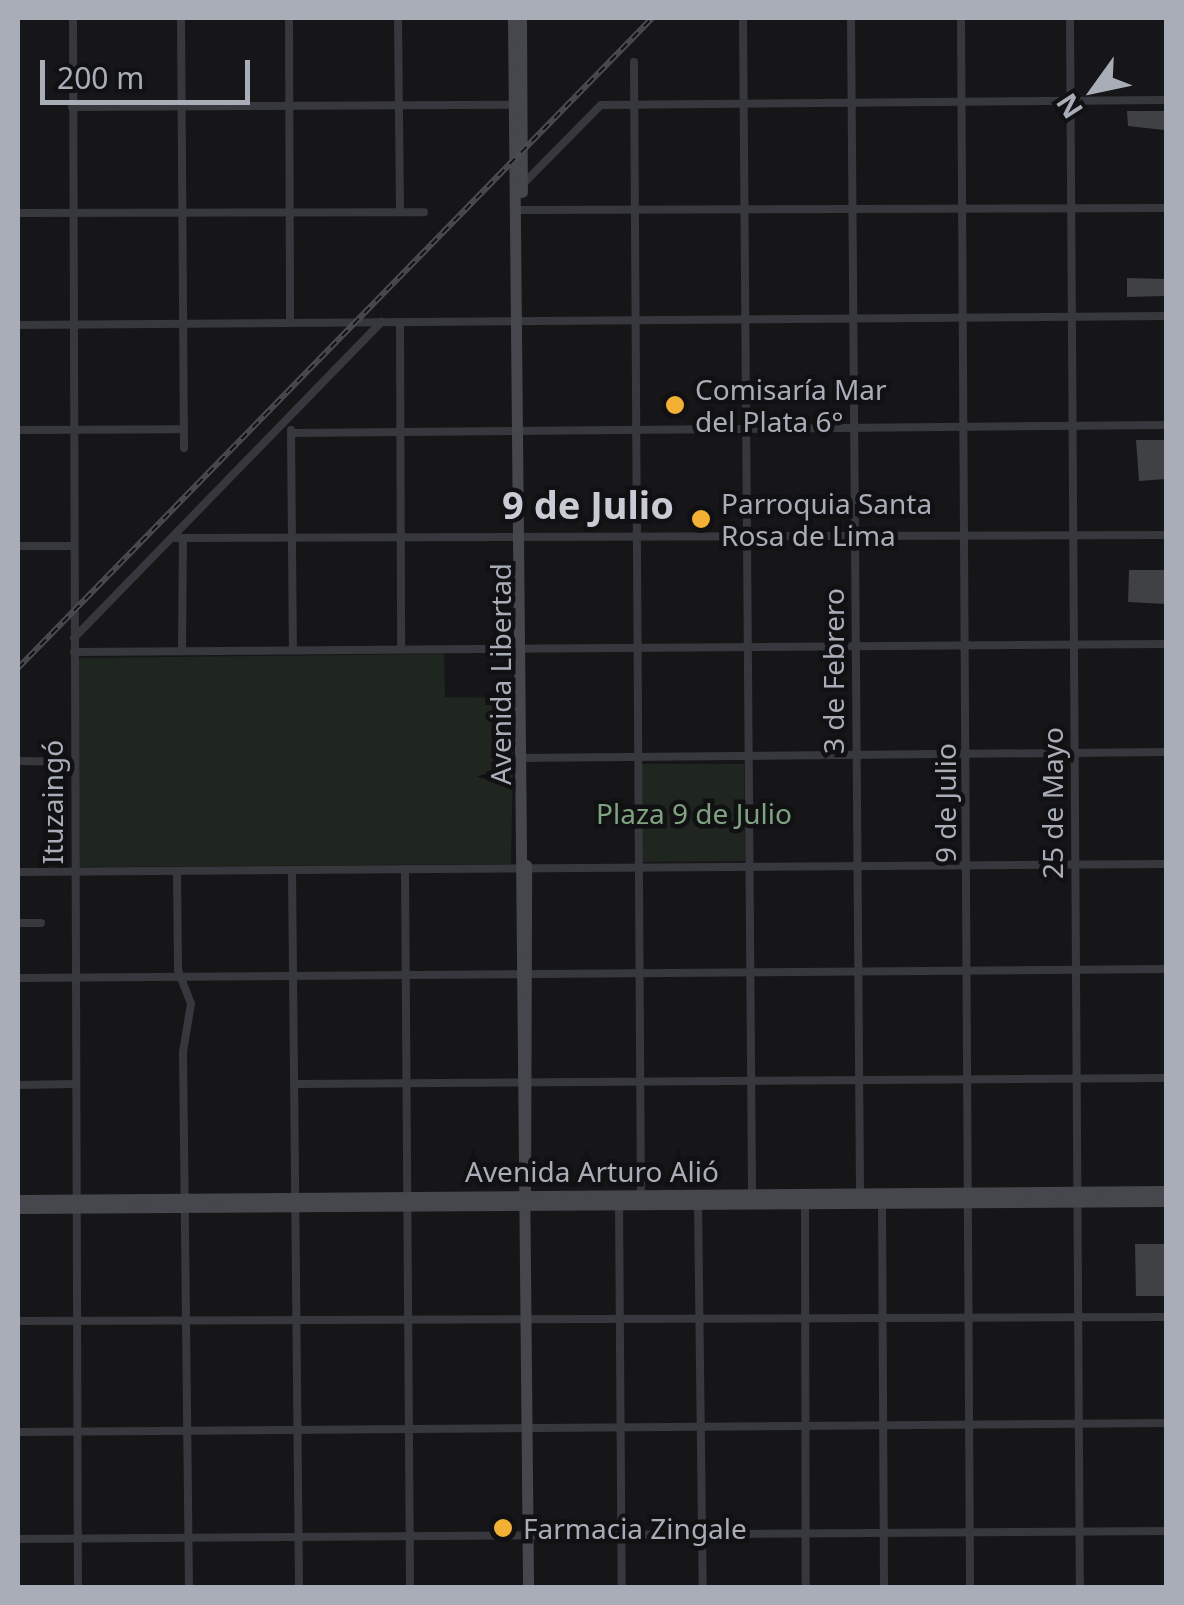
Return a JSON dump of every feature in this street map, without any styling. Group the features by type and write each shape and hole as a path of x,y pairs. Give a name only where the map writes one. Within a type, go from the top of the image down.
{"main road":[{"name":"Avenida Libertad","path":"513,18 522,185 518,210"},
{"name":"Avenida Libertad","path":"521,18 518,210 528,1588"},
{"name":"Avenida Arturo Alió","path":"18,1200 524,1202 1077,1196 1166,1191"},
{"name":"Avenida Arturo Alió","path":"1077,1196 1166,1201"},
{"name":"Avenida Arturo Alió","path":"18,1208 74,1203"}],"street":[{"name":"Ituzaingó","path":"73,18 78,1588"},
{"path":"181,18 184,448"},
{"path":"289,18 290,323"},
{"path":"398,18 400,212"},
{"path":"743,18 752,1200"},
{"name":"3 de Febrero","path":"851,18 860,1199"},
{"name":"9 de Julio","path":"961,18 970,1588"},
{"name":"25 de Mayo","path":"1070,18 1080,1588"},
{"path":"634,62 641,1200"},
{"path":"522,185 594,108 634,104 1166,100"},
{"path":"72,107 518,105"},
{"path":"518,210 1166,208"},
{"path":"18,213 424,212"},
{"path":"18,325 1166,316"},
{"path":"74,638 179,540 382,322"},
{"path":"400,322 401,649"},
{"path":"285,423 294,433 293,649"},
{"path":"294,433 1166,425"},
{"path":"18,430 184,429"},
{"path":"179,540 1166,536"},
{"path":"179,540 182,649"},
{"path":"18,546 74,546"},
{"path":"74,652 1166,644"},
{"path":"522,758 1166,752"},
{"path":"18,761 75,762"},
{"path":"18,872 1166,864"},
{"path":"292,870 299,1588"},
{"path":"405,870 410,1588"},
{"path":"177,871 180,977 191,1004 183,1052 189,1588"},
{"path":"18,923 41,923"},
{"path":"18,978 1166,969"},
{"path":"295,1084 1166,1078"},
{"path":"18,1085 74,1084"},
{"path":"882,1198 884,1588"},
{"path":"806,1199 806,1588"},
{"path":"619,1200 622,1588"},
{"path":"698,1200 703,1588"},
{"path":"18,1322 1166,1317"},
{"path":"18,1432 1166,1423"},
{"path":"18,1540 298,1540 527,1533 1166,1531"}],"green space":[{"path":"444,654 445,697 514,698 511,864 79,867 79,658"},
{"name":"Plaza 9 de Julio","path":"642,764 744,764 745,861 643,862"}],"building":[{"path":"1127,111 1164,111 1164,130 1128,126"},
{"path":"1127,278 1166,279 1166,296 1127,297"},
{"path":"1136,440 1166,440 1166,479 1139,481"},
{"path":"1129,570 1166,570 1166,604 1128,602"},
{"path":"1135,1244 1166,1244 1166,1296 1136,1296"}],"railway":[{"path":"18,668 652,18"}],"place":[{"name":"Comisaría Mar del Plata 6°","path":"675,405"},
{"name":"Parroquia Santa Rosa de Lima","path":"701,519"},
{"name":"Farmacia Zingale","path":"503,1528"}],"district":[{"name":"9 de Julio","path":"588,505"}]}
